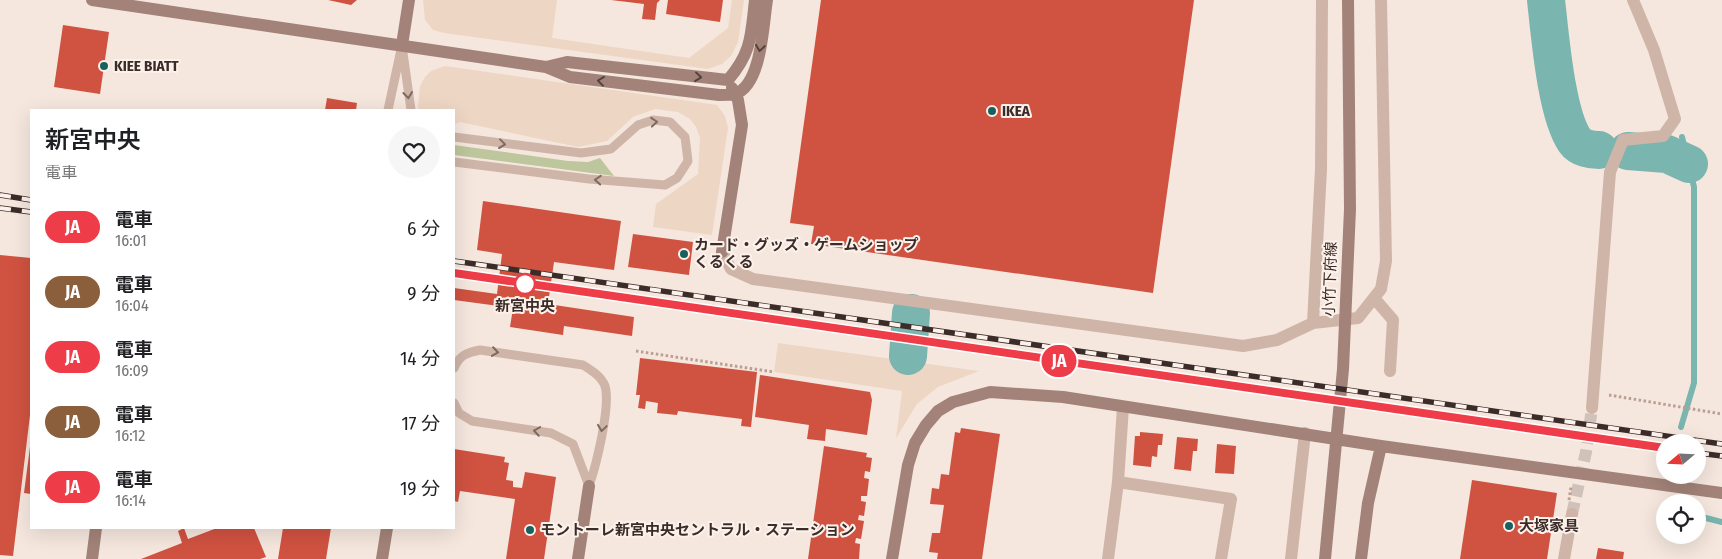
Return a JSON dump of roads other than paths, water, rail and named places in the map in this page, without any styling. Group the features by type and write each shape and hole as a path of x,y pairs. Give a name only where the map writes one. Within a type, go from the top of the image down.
{"street":[{"path":"92,0 546,67 570,77 719,95 736,94 748,83 758,63 767,0"},
{"path":"402,45 408,0"},
{"path":"728,80 740,67 749,49 755,0"},
{"path":"1313,323 1321,169 1322,0"},
{"name":"小竹下府線","path":"1325,559 1343,369 1349,218 1348,0"},
{"path":"728,80 736,94 742,125 722,252 731,269 753,279 1243,346 1277,340 1313,323 1358,318 1381,289 1386,260 1381,0"},
{"path":"1592,408 1610,172 1623,140 1663,136 1675,119 1654,50 1633,0"},
{"path":"546,67 567,62 728,80"},
{"path":"1374,298 1393,320 1390,371"},
{"path":"892,559 908,464 915,443 926,425 938,412 953,402 990,392 1063,397 1305,432 1381,446 1722,493"},
{"path":"1108,559 1118,482 1123,407"},
{"path":"1291,559 1305,432"},
{"path":"1361,559 1368,503 1381,446"},
{"path":"1118,482 1231,499 1221,559"},
{"path":"578,559 590,486"},
{"path":"1564,559 1572,514"},
{"path":"92,559 96,529"},
{"path":"382,559 387,529"}],"lane":[{"path":"388,109 402,45"},
{"path":"402,45 411,109"},
{"path":"455,138 581,154 611,149 638,125 653,120 670,122 685,137 688,161 677,178 665,185 589,180 455,162"},
{"path":"455,366 459,357 468,352 480,350 583,365 595,372 604,386 606,399 597,464 590,486"},
{"path":"455,405 459,413 472,421 551,433 574,444 590,486"}],"waterway":[{"path":"1546,0 1555,73 1568,129 1575,141 1580,145 1589,149 1599,150"},
{"path":"1681,427 1694,383 1694,187 1682,137"},
{"path":"1628,151 1667,154 1689,164"},
{"path":"908,356 911,313"},
{"path":"1706,518 1722,522"}],"tunnel":[{"path":"1572,514 1586,452 1592,408"}],"railway":[{"path":"0,195 30,200"},
{"path":"0,208 30,212"},
{"path":"455,261 1722,444"},
{"path":"455,274 1656,447"},
{"path":"1706,454 1722,456"}],"train":[{"name":"JA","path":"455,273 1656,447"}],"place":[{"name":"KIEE BIATT","path":"104,66"},
{"name":"IKEA","path":"992,111"},
{"name":"カード・グッズ・ゲームショップ くるくる","path":"684,254"},
{"name":"新宮中央","path":"525,284"},
{"name":"大塚家具","path":"1509,526"},
{"name":"モントーレ新宮中央セントラル・ステーション","path":"530,530"}]}
